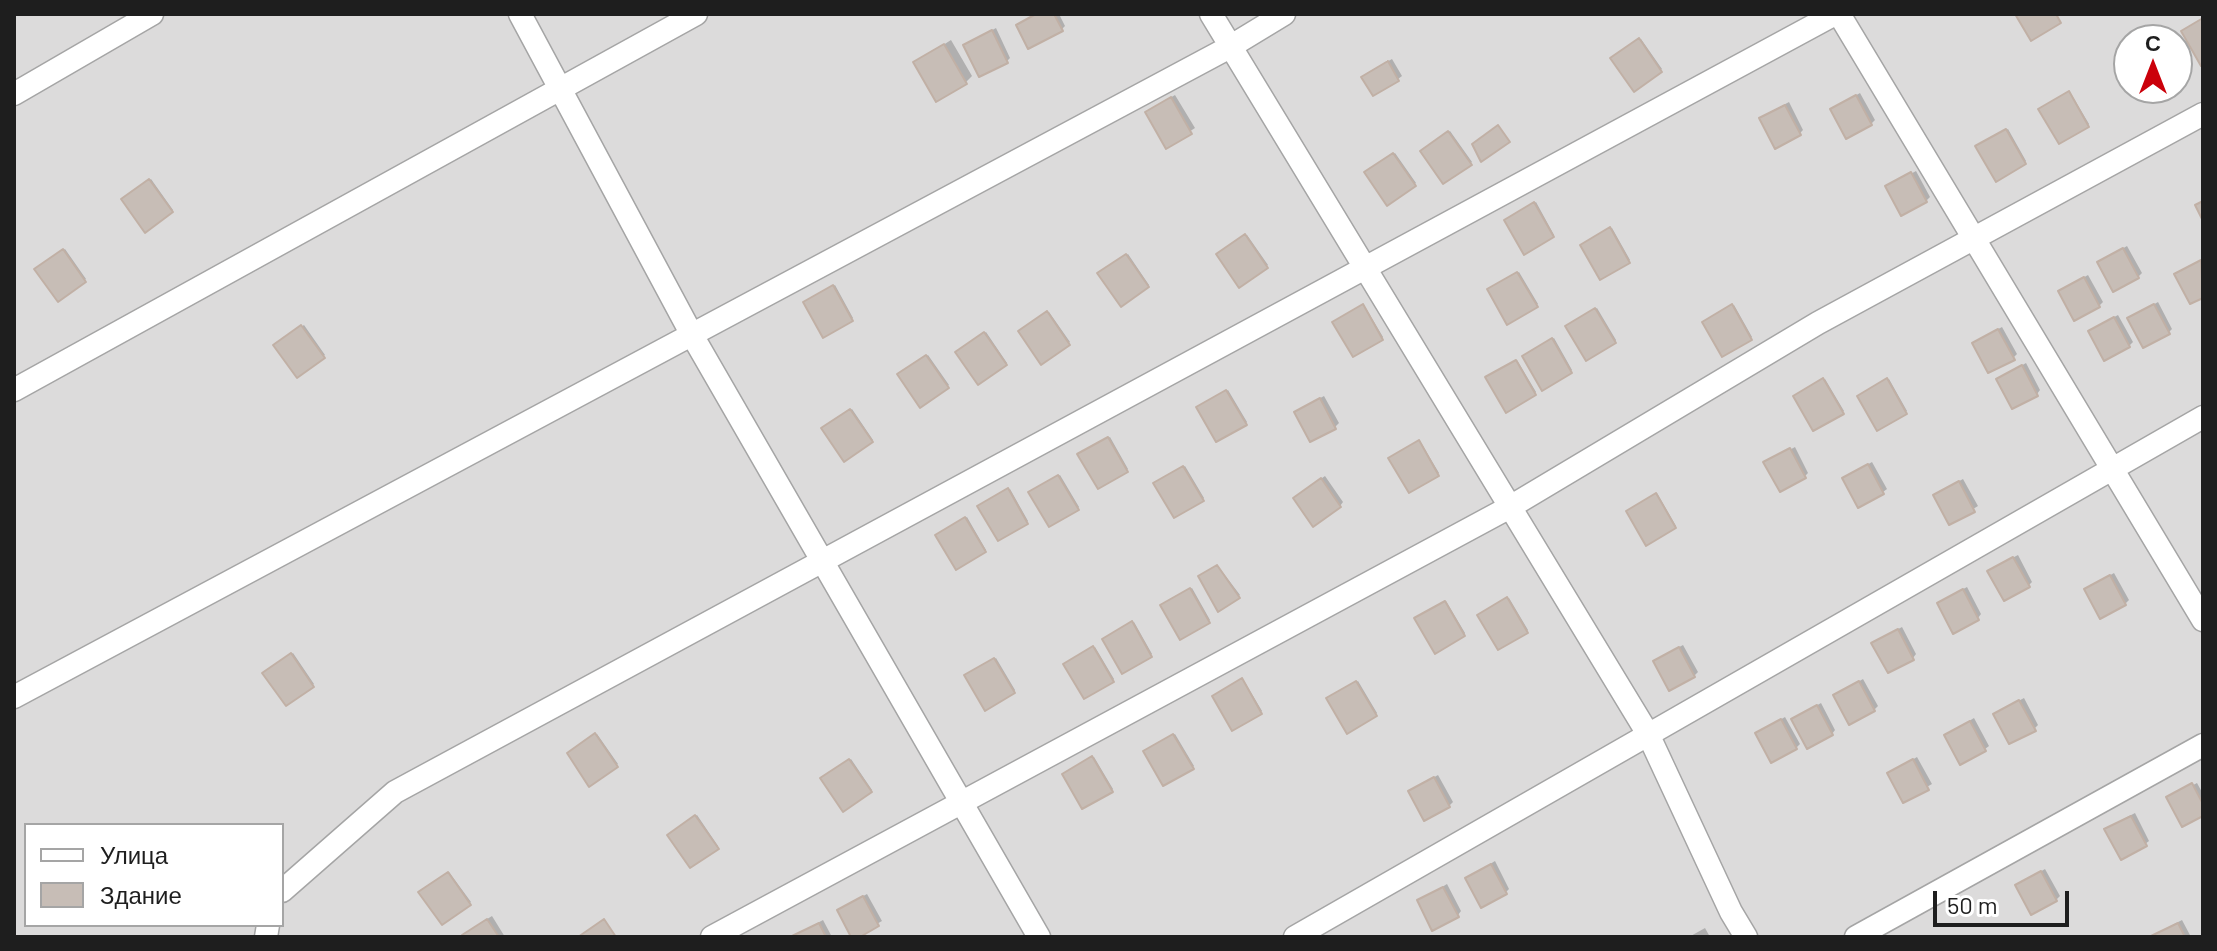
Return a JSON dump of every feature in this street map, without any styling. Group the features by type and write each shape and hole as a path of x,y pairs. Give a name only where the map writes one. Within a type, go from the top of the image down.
{"street":[{"path":"14,94 152,14"},
{"path":"520,14 692,335 1039,937"},
{"path":"14,390 696,14"},
{"path":"1211,14 1228,48 1648,734 1731,912 1746,937"},
{"path":"14,697 1228,48 1284,14"},
{"path":"284,889 395,792 1837,14 1976,238 2203,620"},
{"path":"712,937 1510,507 1818,323 2203,114"},
{"path":"1295,937 2203,417"},
{"path":"1856,937 2203,745"}],"shaded area":[{"path":"14,14 2203,14 2203,937 14,937"}],"building":[{"path":"1036,14 1054,14 1063,31 1028,49 1016,25"},
{"path":"2015,14 2056,14 2061,23 2031,41"},
{"path":"2203,18 2201,66 2193,52 2193,24"},
{"path":"992,30 1008,63 979,77 963,45"},
{"path":"1639,38 1662,72 1634,92 1610,58"},
{"path":"944,44 967,84 936,102 913,62"},
{"path":"1388,61 1399,81 1373,96 1361,77"},
{"path":"2069,91 2089,127 2059,144 2038,109"},
{"path":"1856,95 1872,125 1846,139 1830,109"},
{"path":"1171,97 1192,134 1166,149 1145,112"},
{"path":"1785,105 1801,135 1775,149 1759,118"},
{"path":"1498,125 1510,142 1481,162 1472,144"},
{"path":"2006,129 2026,164 1996,182 1975,146"},
{"path":"1448,131 1472,165 1443,184 1420,151"},
{"path":"1393,153 1416,186 1387,206 1364,172"},
{"path":"1911,172 1927,202 1901,216 1885,186"},
{"path":"149,179 173,212 145,233 121,199"},
{"path":"2203,201 2203,221 2195,205"},
{"path":"1534,202 1554,237 1524,255 1504,220"},
{"path":"1610,227 1630,263 1600,280 1580,245"},
{"path":"1245,234 1268,268 1239,288 1216,254"},
{"path":"2123,248 2139,278 2113,292 2097,262"},
{"path":"63,249 86,282 58,302 34,269"},
{"path":"1126,254 1149,287 1121,307 1097,273"},
{"path":"2201,260 2203,298 2190,304 2174,274"},
{"path":"1517,272 1538,307 1507,325 1487,289"},
{"path":"2084,277 2100,307 2074,321 2058,291"},
{"path":"833,285 853,321 823,338 803,302"},
{"path":"1363,304 1383,340 1353,357 1332,322"},
{"path":"1732,304 1752,340 1722,357 1702,322"},
{"path":"2154,304 2170,334 2143,348 2127,318"},
{"path":"1595,308 1616,343 1586,361 1565,326"},
{"path":"1047,311 1070,345 1041,365 1018,331"},
{"path":"2114,317 2130,347 2104,361 2088,331"},
{"path":"301,325 325,358 297,378 273,345"},
{"path":"1998,329 2015,360 1988,373 1972,343"},
{"path":"984,332 1007,365 978,385 955,352"},
{"path":"1552,338 1572,373 1542,391 1522,356"},
{"path":"926,355 949,388 920,408 897,374"},
{"path":"1516,360 1536,395 1506,413 1485,377"},
{"path":"2022,365 2038,396 2012,409 1996,379"},
{"path":"1823,378 1844,414 1813,431 1793,396"},
{"path":"1887,378 1907,414 1877,431 1857,396"},
{"path":"1226,390 1247,425 1216,442 1196,407"},
{"path":"1320,398 1336,429 1310,442 1294,412"},
{"path":"850,409 873,442 844,462 821,428"},
{"path":"1108,437 1128,472 1098,489 1077,454"},
{"path":"1419,440 1439,476 1409,493 1388,458"},
{"path":"1790,448 1806,478 1780,492 1763,462"},
{"path":"1868,464 1884,494 1858,508 1842,478"},
{"path":"1183,466 1204,501 1174,518 1153,483"},
{"path":"1058,475 1079,510 1049,527 1028,492"},
{"path":"1321,478 1341,507 1313,527 1293,498"},
{"path":"1959,481 1975,512 1949,525 1933,495"},
{"path":"1008,488 1028,524 998,541 977,506"},
{"path":"1656,493 1676,528 1646,546 1626,511"},
{"path":"965,517 986,552 956,570 935,535"},
{"path":"2013,557 2030,587 2004,601 1987,571"},
{"path":"1217,565 1240,598 1218,612 1198,576"},
{"path":"2110,575 2126,605 2100,619 2084,589"},
{"path":"1190,588 1210,623 1180,640 1160,605"},
{"path":"1963,589 1979,620 1953,634 1937,603"},
{"path":"1507,597 1528,633 1498,650 1477,615"},
{"path":"1445,601 1465,636 1435,654 1414,618"},
{"path":"1132,621 1152,657 1122,674 1102,639"},
{"path":"1898,629 1914,660 1888,673 1871,643"},
{"path":"1093,646 1114,682 1084,699 1063,664"},
{"path":"1679,647 1695,677 1669,691 1653,661"},
{"path":"291,653 314,687 286,706 262,673"},
{"path":"994,658 1015,693 985,711 964,675"},
{"path":"1242,678 1262,714 1232,731 1212,696"},
{"path":"1356,681 1377,716 1347,734 1326,698"},
{"path":"1859,681 1875,711 1849,725 1833,695"},
{"path":"2019,700 2036,731 2009,744 1993,714"},
{"path":"1817,705 1833,735 1807,749 1791,719"},
{"path":"1781,719 1797,749 1771,763 1755,733"},
{"path":"1970,721 1986,751 1960,765 1944,735"},
{"path":"595,733 618,767 589,787 567,753"},
{"path":"1173,734 1194,769 1163,786 1143,751"},
{"path":"1092,756 1113,792 1082,809 1062,774"},
{"path":"849,759 872,792 843,812 820,778"},
{"path":"1913,759 1929,790 1903,803 1887,773"},
{"path":"1434,777 1450,807 1424,821 1408,791"},
{"path":"2192,783 2203,804 2203,816 2182,827 2166,797"},
{"path":"695,815 719,849 690,868 667,835"},
{"path":"2131,816 2147,846 2121,860 2104,829"},
{"path":"1491,864 1507,894 1481,908 1465,878"},
{"path":"2041,871 2057,901 2031,915 2015,885"},
{"path":"448,872 471,905 442,925 418,892"},
{"path":"1443,887 1459,917 1432,931 1417,900"},
{"path":"863,896 879,926 860,937 851,937 837,910"},
{"path":"487,919 499,937 463,937 462,935"},
{"path":"604,919 616,937 578,937"},
{"path":"819,923 826,937 792,936"},
{"path":"2178,923 2185,937 2151,936"}]}
